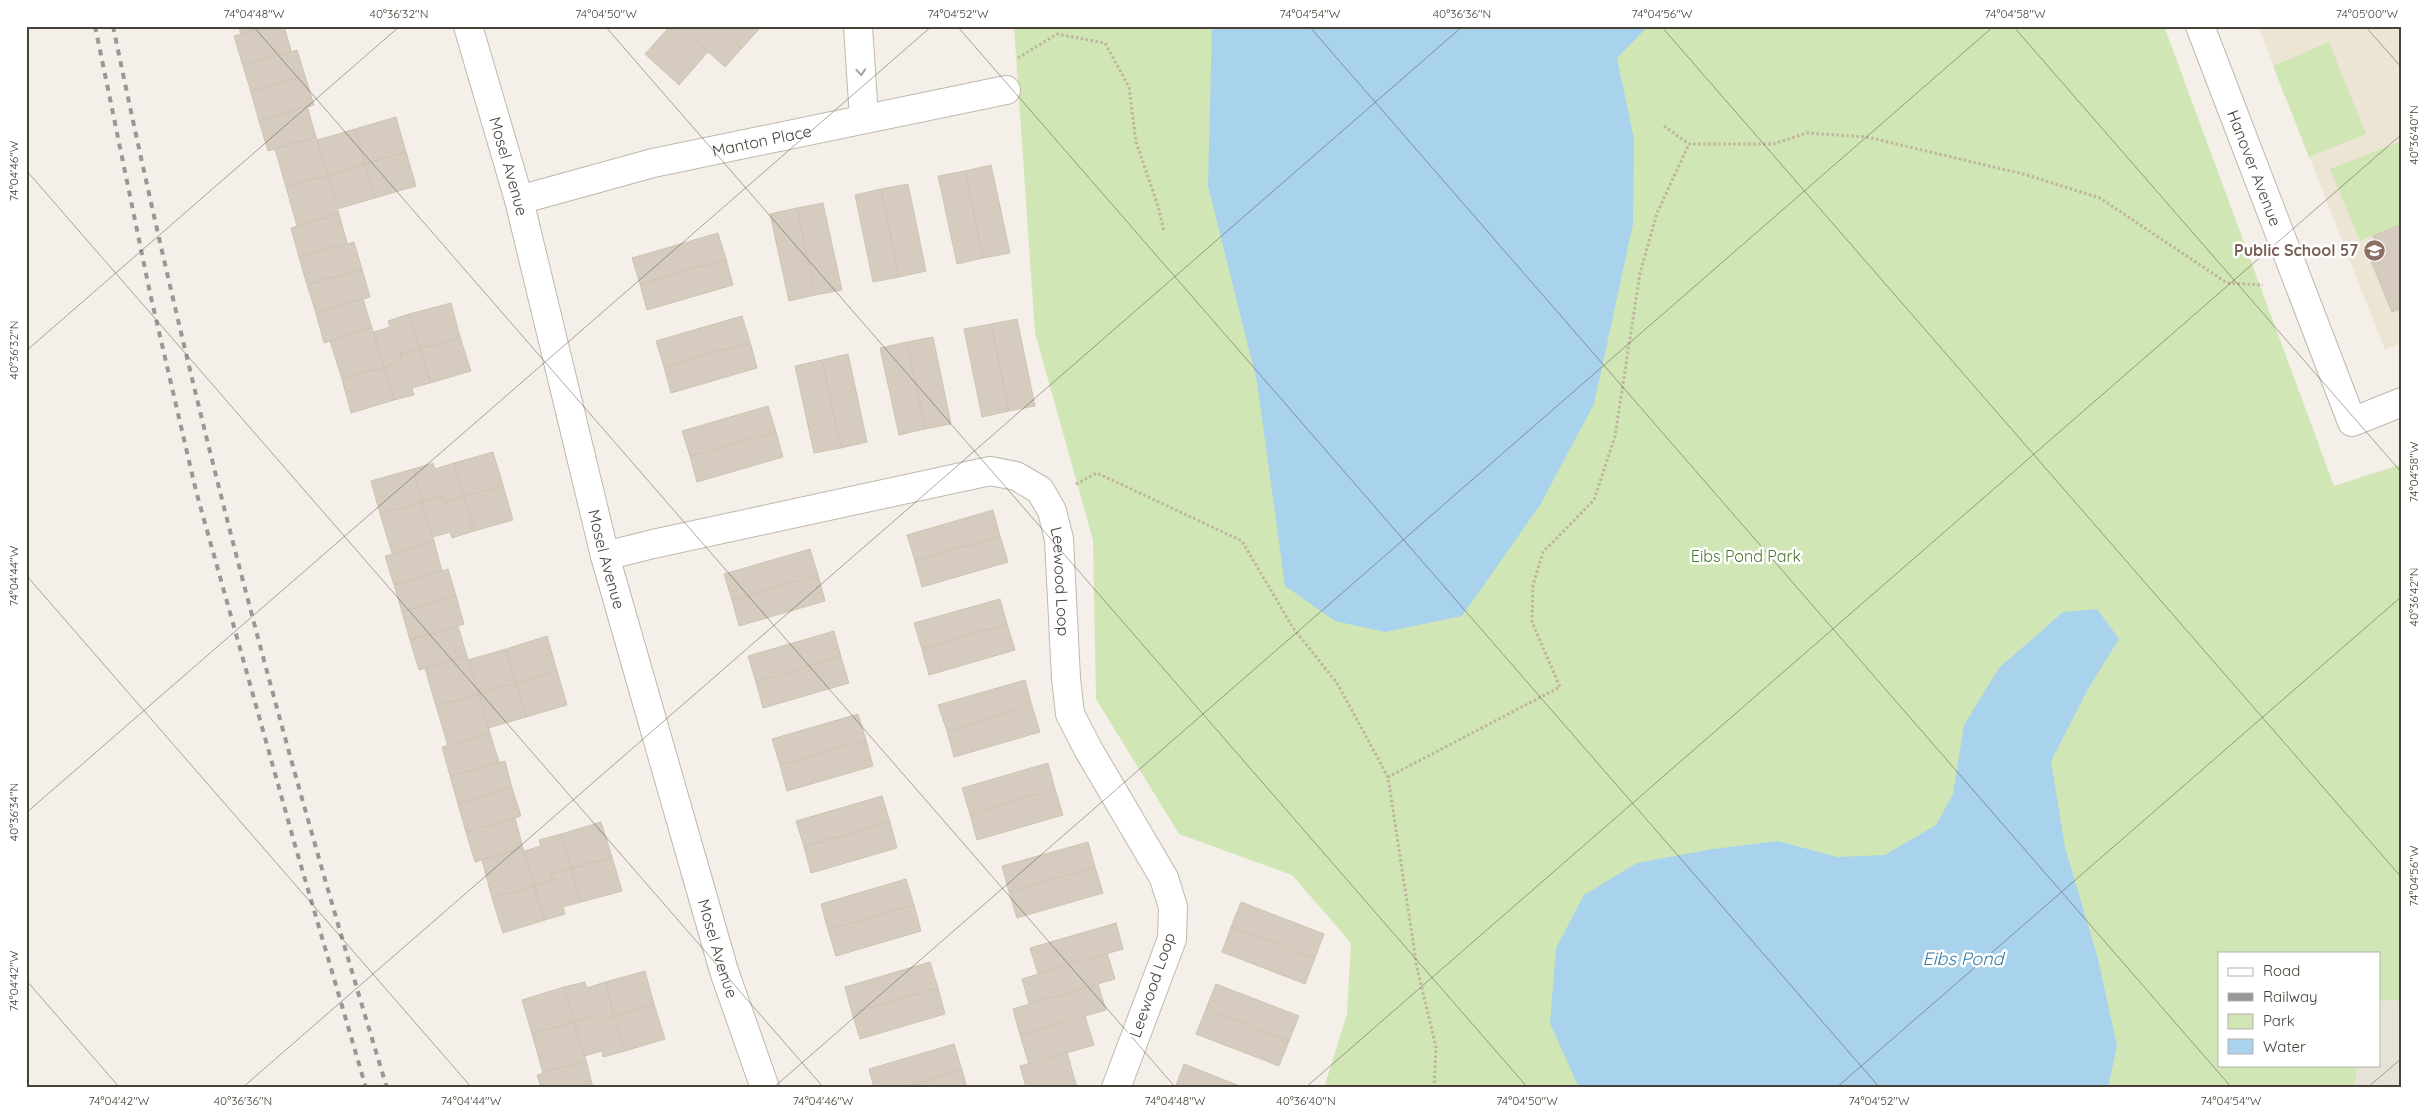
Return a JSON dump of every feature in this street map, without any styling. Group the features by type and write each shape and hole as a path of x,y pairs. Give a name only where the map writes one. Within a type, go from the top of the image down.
{"street":[{"name":"Mosel Avenue","path":"468,26 519,200 605,556 724,971 765,1088"},
{"path":"858,26 864,118"},
{"name":"Hanover Avenue","path":"2200,26 2352,422 2402,402"},
{"name":"Manton Place","path":"519,200 654,163 997,91"},
{"path":"605,556 990,471 1016,476 1040,490"},
{"name":"Leewood Loop","path":"1040,490 1052,512 1059,539 1066,678 1070,714 1088,749 1164,878 1173,907 1172,939 1116,1088"}],"path":[{"path":"997,91 1013,61 1057,34 1105,43 1129,87 1136,142 1158,206 1164,232"},
{"path":"1664,126 1689,144 1773,144 1807,133 1867,138 2028,175 2100,198 2226,283 2301,287"},
{"path":"1388,777 1560,687 1532,622 1533,585 1543,552 1594,500 1615,436 1640,273 1657,212 1689,144"},
{"path":"1040,490 1077,484 1097,473 1242,540 1293,628 1337,684 1388,777 1417,968 1436,1047 1434,1088"}],"shaded area":[{"name":"Public School 57","path":"2258,26 2402,26 2402,343 2385,350"},
{"path":"2402,1000 2402,1088 2355,1088 2357,1066 2380,1066 2380,1001"}],"green space":[{"name":"Eibs Pond Park","path":"1014,26 2164,26 2334,486 2402,464 2402,1000 2380,1001 2380,952 2218,952 2218,1066 2357,1066 2355,1088 1324,1088 1347,1014 1351,943 1292,875 1179,834 1096,699 1093,540 1035,333"},
{"path":"2329,42 2366,134 2309,157 2273,66"},
{"path":"2402,141 2402,224 2360,241 2330,169"}],"water":[{"path":"1212,26 1648,26 1617,58 1634,139 1633,224 1594,404 1540,505 1462,616 1385,632 1335,621 1285,586 1257,382 1208,186"},
{"name":"Eibs Pond","path":"2097,609 2119,639 2088,689 2051,761 2065,847 2098,959 2117,1046 2108,1088 1579,1088 1550,1023 1556,948 1584,895 1637,863 1713,849 1778,841 1837,857 1885,855 1936,825 1953,794 1964,725 1999,668 2063,612"}],"building":[{"path":"238,26 269,26 241,34"},
{"path":"269,26 284,26 291,51 243,66 234,36"},
{"path":"670,26 679,26 708,52 679,85 645,54"},
{"path":"679,26 718,26 742,48 725,67"},
{"path":"718,26 757,26 760,28 742,48"},
{"path":"297,50 305,76 251,92 243,66"},
{"path":"305,76 314,105 259,121 251,92"},
{"path":"307,106 316,137 268,151 259,121"},
{"path":"396,117 406,152 365,164 355,129"},
{"path":"355,129 365,164 328,175 317,140"},
{"path":"316,137 328,175 286,187 275,149"},
{"path":"406,152 416,186 375,198 365,164"},
{"path":"365,164 375,198 337,209 328,175"},
{"path":"991,165 1010,253 983,258 965,171"},
{"path":"965,171 983,258 957,264 938,176"},
{"path":"328,175 339,214 297,226 286,187"},
{"path":"908,184 926,271 899,277 881,189"},
{"path":"881,189 899,277 873,282 855,195"},
{"path":"823,203 842,290 815,295 797,208"},
{"path":"797,208 815,295 789,301 770,214"},
{"path":"339,214 347,243 299,257 291,228"},
{"path":"2402,224 2402,308 2392,312 2369,256 2380,252 2373,236"},
{"path":"718,233 726,259 640,284 632,258"},
{"path":"354,242 362,269 307,285 299,257"},
{"path":"726,259 733,285 647,310 640,284"},
{"path":"362,269 370,297 316,313 307,285"},
{"path":"363,299 372,328 324,343 316,313"},
{"path":"451,303 460,337 420,349 409,314"},
{"path":"409,314 420,349 400,354 401,361 384,367 374,332 390,327 388,321"},
{"path":"742,316 750,342 664,367 656,341"},
{"path":"1017,319 1035,406 1009,411 991,324"},
{"path":"991,324 1009,411 982,417 964,329"},
{"path":"372,328 384,367 342,379 330,341"},
{"path":"460,337 471,371 430,383 420,349"},
{"path":"933,337 951,424 925,429 907,342"},
{"path":"750,342 757,368 671,393 664,367"},
{"path":"907,342 925,429 899,435 880,348"},
{"path":"420,349 430,383 412,388 414,395 394,400 384,367 401,361 400,354"},
{"path":"848,354 867,442 841,448 822,360"},
{"path":"822,360 841,448 814,453 795,366"},
{"path":"384,367 394,400 351,413 342,379"},
{"path":"768,406 776,432 690,456 682,431"},
{"path":"776,432 783,457 697,482 690,456"},
{"path":"493,452 503,485 464,497 454,463"},
{"path":"433,463 435,469 454,463 464,497 443,503 441,496 422,502 413,469"},
{"path":"413,469 422,502 380,514 371,481"},
{"path":"503,485 513,520 474,531 464,497"},
{"path":"441,496 443,503 464,497 474,531 452,538 450,532 433,537 422,502"},
{"path":"422,502 434,541 392,553 380,514"},
{"path":"993,510 1000,536 915,561 907,535"},
{"path":"1000,536 1008,562 922,587 915,561"},
{"path":"434,541 442,571 394,585 385,556"},
{"path":"810,549 818,575 732,600 724,574"},
{"path":"448,569 456,596 402,612 394,585"},
{"path":"818,575 825,601 739,626 732,600"},
{"path":"456,596 464,624 410,640 402,612"},
{"path":"1000,599 1007,624 922,649 914,623"},
{"path":"1007,624 1015,650 929,675 922,649"},
{"path":"458,626 467,656 419,670 410,640"},
{"path":"834,631 841,657 756,682 748,656"},
{"path":"547,636 557,671 516,683 506,649"},
{"path":"506,649 516,683 479,694 468,660"},
{"path":"467,656 479,694 436,706 425,668"},
{"path":"841,657 849,683 763,708 756,682"},
{"path":"557,671 567,705 526,717 516,683"},
{"path":"1025,680 1032,706 947,731 938,705"},
{"path":"516,683 526,717 488,728 479,694"},
{"path":"479,694 490,733 448,746 436,706"},
{"path":"1032,706 1040,732 954,757 947,731"},
{"path":"858,714 866,740 780,765 772,739"},
{"path":"490,733 499,762 450,776 442,747"},
{"path":"866,740 873,766 787,791 780,765"},
{"path":"505,761 512,788 458,804 450,776"},
{"path":"1048,763 1055,789 970,814 962,788"},
{"path":"512,788 521,816 466,832 458,804"},
{"path":"1055,789 1063,815 977,840 970,814"},
{"path":"882,796 890,822 804,847 796,821"},
{"path":"515,818 523,848 475,862 466,832"},
{"path":"601,822 612,857 571,869 561,834"},
{"path":"890,822 897,848 811,873 804,847"},
{"path":"561,834 571,869 551,874 553,880 534,886 524,851 541,846 539,840"},
{"path":"1088,842 1095,867 1009,892 1002,866"},
{"path":"523,848 534,886 492,898 482,860"},
{"path":"612,857 622,891 581,902 571,869"},
{"path":"1095,867 1103,893 1017,918 1009,892"},
{"path":"571,869 581,902 563,907 565,914 545,920 534,886 553,880 551,874"},
{"path":"906,879 914,905 828,930 821,904"},
{"path":"534,886 545,920 503,933 492,898"},
{"path":"1241,902 1324,934 1315,958 1231,927"},
{"path":"914,905 921,931 836,956 828,930"},
{"path":"1116,923 1123,949 1038,974 1030,948"},
{"path":"1231,927 1315,958 1305,984 1222,952"},
{"path":"1107,953 1115,979 1029,1004 1022,979"},
{"path":"930,962 938,988 852,1013 845,987"},
{"path":"645,971 654,1004 614,1016 605,982"},
{"path":"585,982 587,988 605,982 614,1016 595,1022 593,1016 574,1022 564,987"},
{"path":"1098,984 1106,1010 1020,1035 1013,1009"},
{"path":"1216,984 1299,1016 1289,1041 1206,1009"},
{"path":"564,987 574,1022 532,1034 522,1000"},
{"path":"938,988 945,1014 860,1039 852,1013"},
{"path":"654,1004 665,1039 625,1051 614,1016"},
{"path":"1206,1009 1289,1041 1279,1066 1196,1034"},
{"path":"593,1016 595,1022 614,1016 625,1051 603,1057 602,1051 584,1056 574,1022"},
{"path":"1085,1016 1094,1045 1029,1064 1020,1035"},
{"path":"574,1022 586,1060 543,1073 532,1034"},
{"path":"954,1044 962,1070 902,1088 874,1088 869,1069"},
{"path":"1067,1052 1077,1088 1026,1087 1020,1066"},
{"path":"586,1060 593,1088 541,1088 537,1075"},
{"path":"1184,1064 1245,1088 1175,1088"},
{"path":"962,1070 967,1088 902,1088"}],"railway":[{"path":"95,26 150,293 196,491 295,845 366,1088"},
{"path":"113,26 172,294 238,560 309,825 387,1088"}],"place":[{"name":"Public School 57","path":"2374,250"}]}
